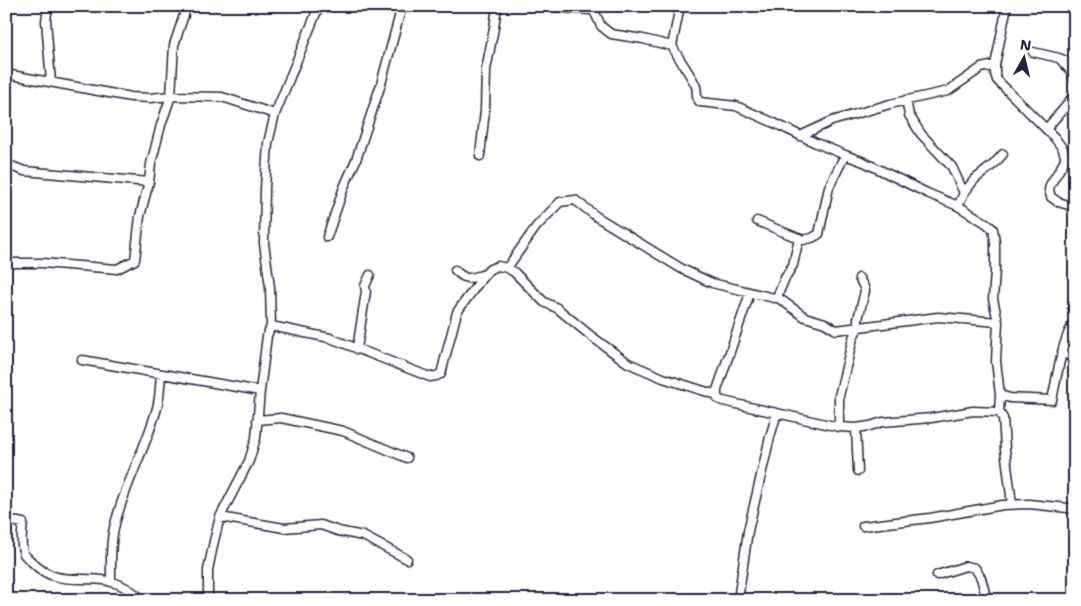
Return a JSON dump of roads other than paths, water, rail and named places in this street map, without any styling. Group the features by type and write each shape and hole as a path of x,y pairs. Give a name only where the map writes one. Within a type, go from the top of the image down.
{"street":[{"path":"48,6 46,20 51,82"},
{"path":"6,264 42,263 117,269 134,260 140,216 149,182 151,164 171,96 174,45 187,6"},
{"path":"208,600 208,570 220,517 249,460 256,438 267,336 271,326 270,287 264,243 268,143 275,114 319,6"},
{"path":"327,237 344,187 356,160 381,84 402,6"},
{"path":"480,156 485,110 486,70 497,6"},
{"path":"546,6 592,10 600,26 611,34 672,46"},
{"path":"680,6 672,46 696,86 696,98 698,101 736,106 845,156 864,162 958,206 993,229 995,242 993,299 998,322 996,361 1000,395 999,412 1003,418 1012,504"},
{"path":"1007,6 995,65 997,80 1054,137 1063,149 1064,162 1049,190 1051,197 1058,202 1075,206"},
{"path":"1033,52 1059,58 1075,66"},
{"path":"1059,58 1071,71 1075,81"},
{"path":"800,136 832,122 890,104 948,91 981,68 995,65"},
{"path":"6,74 131,96 150,98 171,96 222,97 275,114"},
{"path":"1046,129 1075,93"},
{"path":"906,100 909,115 921,134 952,167 964,193"},
{"path":"958,206 964,193 974,180 1003,154"},
{"path":"757,221 803,240 818,234 829,187 845,156"},
{"path":"6,164 24,171 149,182"},
{"path":"506,268 536,227 560,202 574,200 682,269 712,284 774,298 777,297 805,317 836,330 938,317 998,322"},
{"path":"777,297 793,265 799,238"},
{"path":"271,326 330,338 430,376 436,376 441,374 457,312 485,274 490,269 498,266 514,272 544,302 557,308 628,363 663,378 717,395"},
{"path":"455,270 462,277 468,278 485,274"},
{"path":"357,348 366,291 365,286 370,275"},
{"path":"839,427 839,396 853,338 858,327 858,319 865,291 859,278"},
{"path":"750,293 717,390 718,399 839,427 856,428 883,422 973,412 999,412"},
{"path":"1000,395 1010,398 1052,400 1063,351 1071,326 1075,321"},
{"path":"1063,351 1075,360"},
{"path":"82,360 260,391"},
{"path":"111,582 114,526 125,490 149,433 157,406 161,374"},
{"path":"738,600 748,531 777,413"},
{"path":"257,420 280,418 343,431 407,458"},
{"path":"856,428 858,471"},
{"path":"863,526 930,518 1012,504 1075,509"},
{"path":"220,517 284,528 321,525 363,536 407,559"},
{"path":"6,520 23,523 21,535 24,553 37,567 47,574 71,579 111,582 134,592 142,600"},
{"path":"937,575 966,566 975,568 981,578 987,600"}]}
